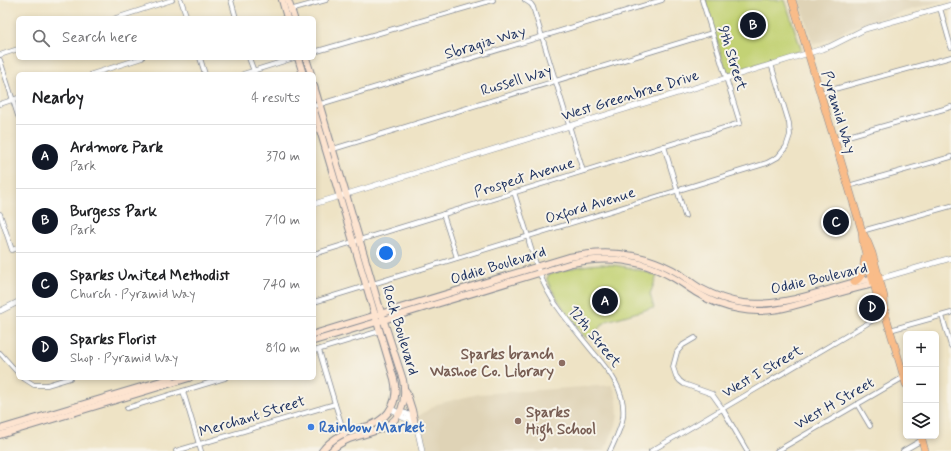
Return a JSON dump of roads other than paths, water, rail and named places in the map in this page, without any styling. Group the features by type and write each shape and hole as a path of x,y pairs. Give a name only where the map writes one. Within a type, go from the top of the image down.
{"main road":[{"path":"282,0 288,13"},
{"path":"288,0 288,13"},
{"name":"Pyramid Way","path":"792,0 862,232 872,253 875,280 881,308 886,313 903,374"},
{"path":"299,60 302,72"},
{"path":"307,60 310,72"},
{"name":"Rock Boulevard","path":"317,105 356,240 366,286 396,385 396,396 391,409"},
{"name":"Rock Boulevard","path":"316,115 329,150"},
{"name":"Pyramid Way","path":"862,232 865,253 875,280"},
{"name":"Rock Boulevard","path":"356,240 373,283 404,386 404,402 399,414"},
{"name":"Oddie Boulevard","path":"316,340 376,318 382,313 569,257 591,253 614,253 645,259 666,267 681,275 699,288 712,294 730,300 753,304 768,304 786,301 854,282 875,280"},
{"path":"854,282 860,278 862,274 865,253"},
{"name":"Oddie Boulevard","path":"316,333 376,318 384,320 572,263 592,260 632,262 652,267 671,276 698,294 719,304 754,311 771,311 786,308 875,280"},
{"path":"0,429 164,380"},
{"path":"0,435 182,380"},
{"path":"404,386 415,424"},
{"path":"331,451 346,436 375,423 384,417 391,409"},
{"path":"322,451 336,438 382,428 392,422 399,414"},
{"path":"921,439 925,451"}],"street":[{"path":"122,16 172,0"},
{"path":"181,0 186,16"},
{"path":"231,0 235,16"},
{"path":"288,13 326,0"},
{"path":"316,51 493,0"},
{"path":"525,0 533,7 583,171"},
{"name":"Sbragia Way","path":"317,105 662,0"},
{"name":"9th Street","path":"702,0 740,123"},
{"name":"West Greenbrae Drive","path":"316,203 831,46 865,29 951,5"},
{"path":"940,8 951,46"},
{"name":"Russell Way","path":"329,150 712,33"},
{"path":"0,55 16,50"},
{"path":"820,93 951,57"},
{"path":"0,60 16,110"},
{"path":"98,72 136,60"},
{"path":"201,60 204,72"},
{"path":"250,60 254,72 288,60"},
{"name":"Oxford Avenue","path":"316,301 767,163 778,157 786,147 790,135 771,64"},
{"path":"0,104 16,99"},
{"path":"834,140 951,107"},
{"name":"Prospect Avenue","path":"316,253 740,123"},
{"path":"664,146 685,216"},
{"path":"848,186 951,157"},
{"name":"12th Street","path":"514,192 536,267 557,307 609,371 619,388 623,405 623,418 620,429 610,451"},
{"path":"862,232 951,206"},
{"path":"0,214 12,250 16,249"},
{"path":"443,214 457,258"},
{"path":"875,280 951,258"},
{"path":"0,311 16,303"},
{"name":"West I Street","path":"651,451 886,313"},
{"path":"890,330 951,313"},
{"path":"942,316 951,346"},
{"path":"316,351 380,331"},
{"path":"695,338 683,345 678,352 674,361 674,372 684,384 712,394 747,451"},
{"path":"319,350 346,436"},
{"path":"0,352 16,370"},
{"name":"West H Street","path":"777,451 903,378"},
{"path":"26,380 34,385 47,385 63,380"},
{"path":"127,408 219,380"},
{"path":"183,391 201,451"},
{"name":"Merchant Street","path":"176,451 335,404"},
{"path":"857,404 870,426"},
{"path":"391,409 415,424 422,451"},
{"path":"903,451 920,439"}],"place":[{"name":"Burgess Park","path":"753,25"},
{"name":"Sparks United Methodist","path":"836,222"},
{"name":"Ardmore Park","path":"605,301"},
{"name":"Sparks Florist","path":"872,308"},
{"name":"Sparks branch Washoe Co. Library","path":"562,363"},
{"name":"Sparks High School","path":"518,421"},
{"name":"Rainbow Market","path":"311,427"}]}
